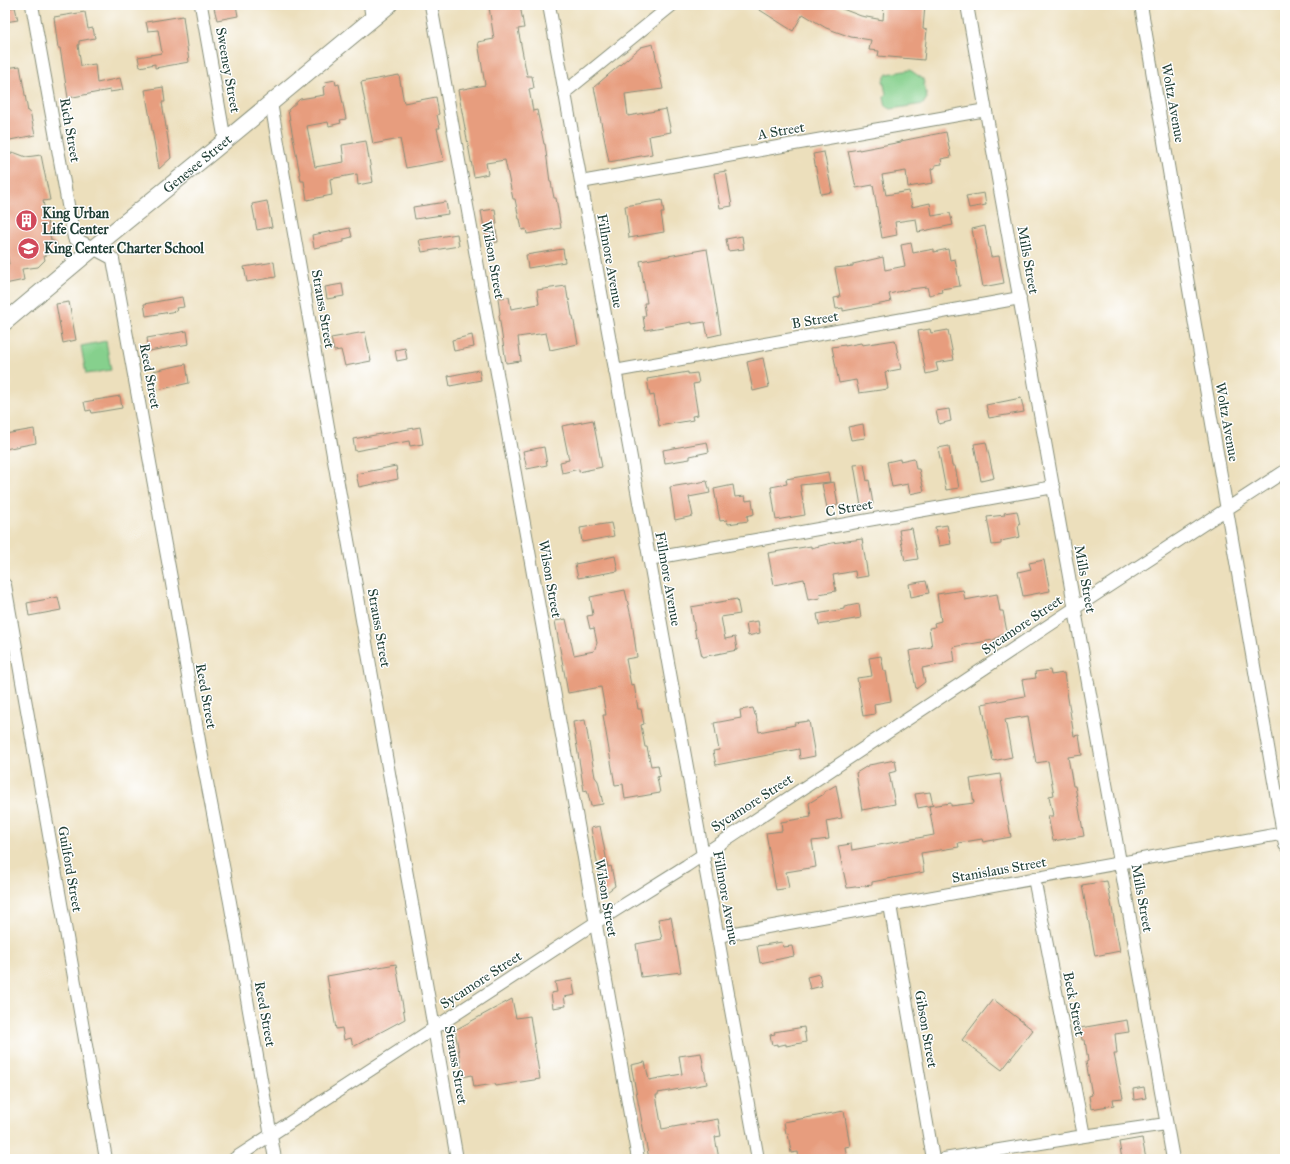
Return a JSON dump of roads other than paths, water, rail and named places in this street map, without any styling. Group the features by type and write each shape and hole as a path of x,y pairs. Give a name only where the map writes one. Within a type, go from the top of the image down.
{"main road":[{"name":"Genesee Street","path":"5,322 271,103 371,12 389,5"}],"street":[{"name":"Rich Street","path":"32,5 74,238 93,248"},
{"name":"Sweeney Street","path":"201,5 225,141"},
{"name":"Wilson Street","path":"431,5 638,1159"},
{"name":"Fillmore Avenue","path":"549,5 758,1159"},
{"path":"565,92 672,5"},
{"name":"Mills Street","path":"967,5 1173,1159"},
{"name":"Woltz Avenue","path":"1141,5 1284,837"},
{"name":"Strauss Street","path":"271,103 458,1159"},
{"name":"A Street","path":"581,182 986,110"},
{"name":"Reed Street","path":"93,248 113,259 200,746 230,902 275,1159"},
{"name":"B Street","path":"615,371 1020,298"},
{"name":"Sycamore Street","path":"234,1159 703,854 1285,471"},
{"name":"C Street","path":"649,560 1054,487"},
{"name":"Guilford Street","path":"5,585 106,1159"},
{"name":"Stanislaus Street","path":"718,936 1034,878 1284,837"},
{"name":"Beck Street","path":"1034,878 1084,1136"},
{"name":"Gibson Street","path":"890,905 933,1159"},
{"path":"944,1159 1166,1124"}],"place":[{"name":"King Urban Life Center","path":"26,221"},
{"name":"King Center Charter School","path":"29,248"}]}
